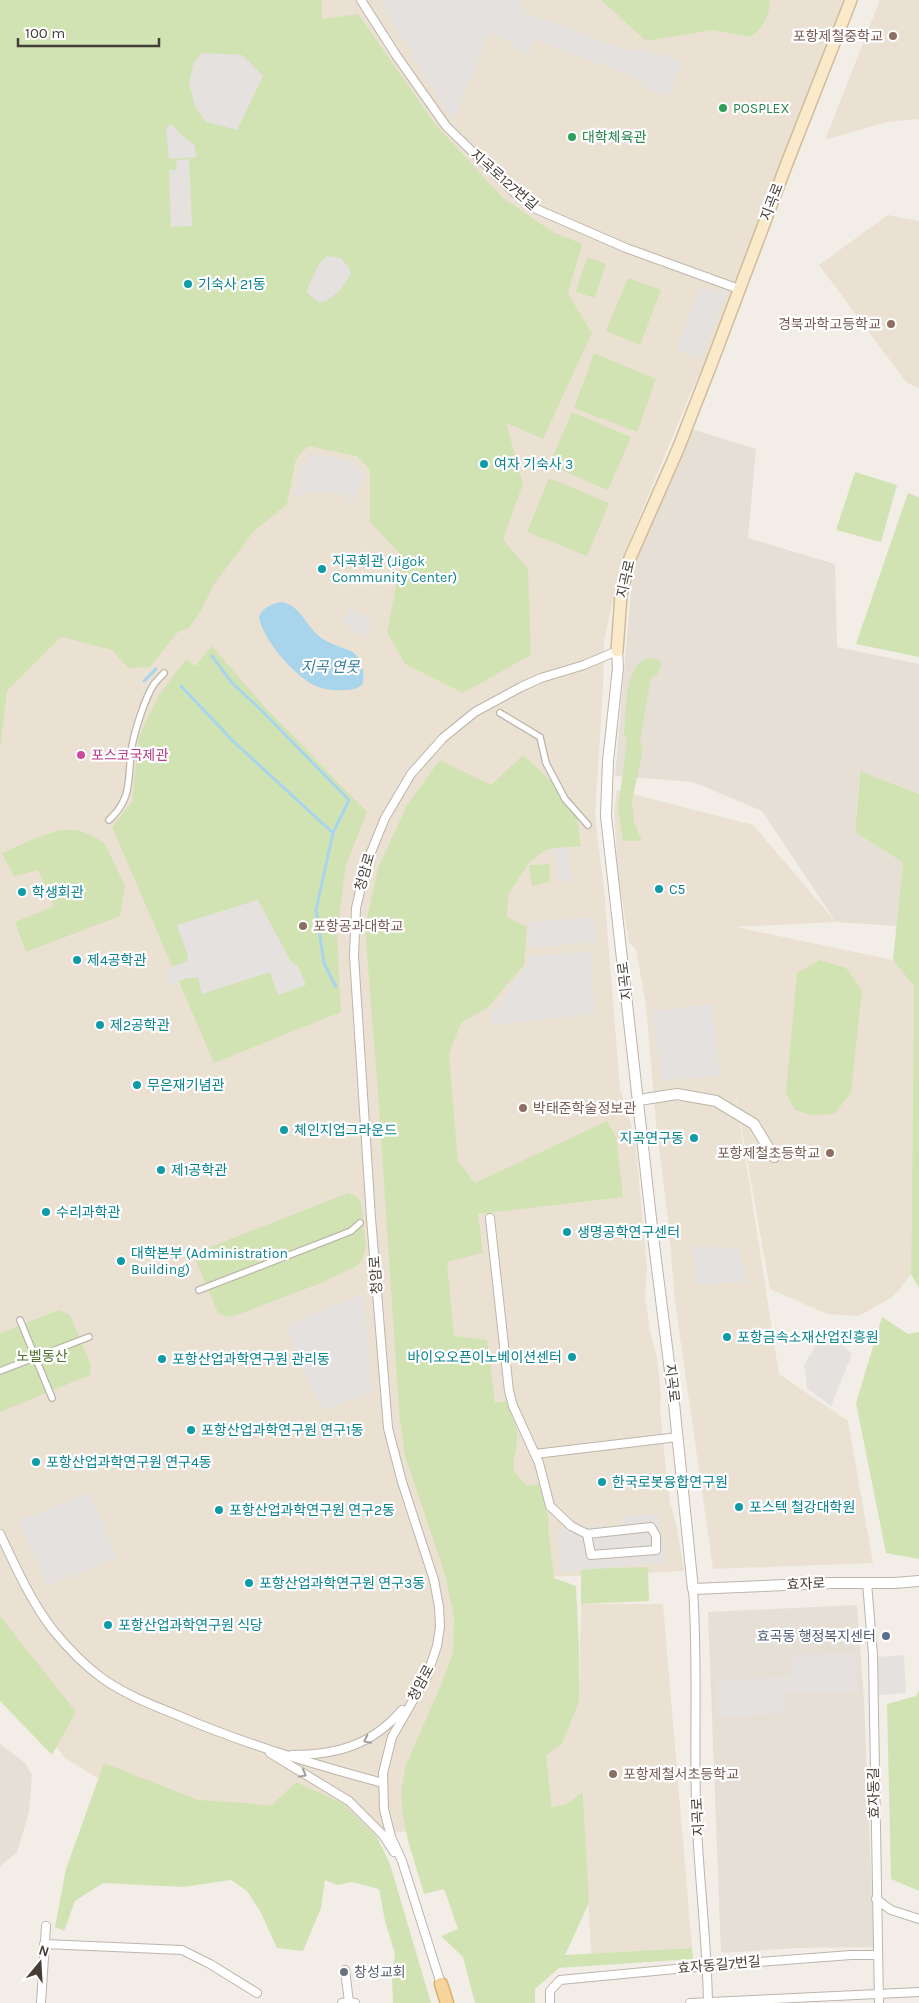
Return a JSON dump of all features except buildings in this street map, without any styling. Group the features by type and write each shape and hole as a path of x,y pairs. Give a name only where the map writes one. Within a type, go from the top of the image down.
{"main road":[{"name":"지곡로","path":"617,651 621,595 630,558 678,449 850,0"},
{"name":"청암로","path":"441,1984 447,2003"}],"street":[{"name":"지곡로127번길","path":"361,0 396,55 446,126 527,203 543,213 626,248 739,289"},
{"name":"지곡로","path":"617,651 618,668 608,761 606,816 694,1589 696,1624 696,1806 708,2002"},
{"name":"청암로","path":"441,1984 402,1861 391,1836 386,1814 383,1783 386,1759 395,1730 427,1676 438,1646 440,1626 434,1580 402,1482 388,1428 371,1218 354,956 356,908 367,862 384,818 411,774 443,738 475,712 521,687 541,678 584,666 617,651"},
{"path":"109,820 124,803 136,730 154,684 164,673"},
{"path":"500,713 540,736 546,764 565,799 588,825"},
{"path":"639,1100 677,1094 716,1101 754,1124 774,1157"},
{"path":"490,1218 509,1391 513,1406 535,1454 550,1506 571,1526 587,1534 651,1527 656,1536 656,1550 590,1555 587,1534"},
{"path":"199,1290 336,1238 360,1223"},
{"path":"20,1320 52,1398"},
{"path":"0,1370 89,1337"},
{"path":"535,1454 678,1436"},
{"path":"0,1534 29,1595 43,1616 70,1648 102,1677 161,1709 219,1733 262,1748 383,1783"},
{"name":"효자로","path":"694,1589 764,1585 919,1581"},
{"name":"효자동길","path":"867,1583 873,1655 878,1999"},
{"path":"282,1754 330,1752 366,1741 390,1725 415,1696"},
{"path":"262,1748 287,1765 349,1801 383,1835 402,1861"},
{"path":"876,1898 891,1910 919,1917"},
{"path":"41,2003 46,1926"},
{"path":"44,1944 182,1950 210,1964 257,1993"},
{"name":"효자동길7번길","path":"550,2003 550,1991 560,1980 707,1966 851,1955 878,1955"},
{"path":"345,1970 349,2003"},
{"path":"690,2003 878,1999 919,1992"}],"shaded area":[{"name":"포항공과대학교","path":"0,0 851,0 823,89 787,163 745,276 692,390 623,556 604,640 595,816 604,888 620,1089 635,1138 647,1267 645,1296 650,1331 657,1358 661,1397 660,1409 670,1502 677,1528 684,1571 525,1578 489,1821 218,1855 64,1757 0,1668"},
{"path":"386,0 518,0 527,13 627,51 642,49 682,61 669,96 644,87 632,76 534,39 529,54 517,51 513,44 494,35 490,31 453,122 384,8"},
{"name":"포항제철중학교","path":"880,0 919,0 919,119 887,122 825,140"},
{"path":"202,53 242,55 263,76 237,130 206,122 195,106 189,83 194,62"},
{"path":"171,124 194,144 197,157 169,159 166,130"},
{"path":"189,159 192,226 171,227 169,170 177,170 176,160"},
{"name":"경북과학고등학교","path":"888,215 919,221 919,388 907,383 819,265"},
{"path":"327,256 340,258 348,266 351,273 342,288 325,302 319,302 307,293 308,287 319,264"},
{"path":"700,287 719,293 721,288 728,290 701,360 676,350"},
{"path":"691,429 756,449 748,538 835,564 837,647 919,664 919,794 860,771 857,801 855,832 903,863 897,926 836,922 762,811 693,782 615,776 633,567 639,545"},
{"path":"309,455 332,456 357,463 356,469 365,472 353,504 346,502 347,495 327,492 308,491 303,493 302,496 293,497 300,471 299,463 306,464"},
{"path":"350,608 371,619 369,636 353,632 343,619"},
{"path":"617,790 753,825 836,922 736,927 893,960 914,985 911,1274 894,1296 859,1316 827,1314 770,1289 734,1085 779,1374 848,1421 873,1563 713,1569 675,1302 646,1006 636,949 629,943 618,873 614,809"},
{"path":"554,848 568,849 572,881 557,882"},
{"path":"258,900 291,962 298,966 306,985 278,995 270,972 202,994 198,978 187,978 170,985 164,970 187,961 188,956 177,925"},
{"path":"593,917 597,942 529,948 529,922"},
{"path":"591,951 595,1014 490,1025 492,1014 526,965 528,957"},
{"path":"712,1004 720,1075 662,1081 652,1012"},
{"path":"692,1247 739,1249 747,1282 696,1284"},
{"path":"364,1294 372,1391 330,1408 323,1408 318,1403 287,1331 290,1323"},
{"path":"826,1329 852,1354 831,1406 807,1388 804,1365"},
{"path":"90,1493 117,1557 48,1586 18,1521"},
{"path":"658,1514 666,1562 561,1572 557,1529 621,1525 621,1516"},
{"name":"포항제철서초등학교","path":"581,1604 663,1604 692,1948 591,1954 583,1792 566,1804 552,1807 546,1755 562,1744 579,1702"},
{"path":"857,1605 864,1700 874,1947 797,1948 721,1953 708,1612"},
{"path":"855,1653 857,1691 784,1693 784,1713 718,1717 717,1681 791,1677 790,1655"},
{"path":"904,1655 906,1693 879,1695 876,1657"},
{"path":"0,1744 25,1763 32,1775 29,1812 17,1852 0,1866"}],"green space":[{"path":"0,0 322,0 322,19 358,14 436,125 503,198 553,232 582,244 568,294 592,333 543,439 506,423 523,484 503,539 528,569 531,655 463,693 405,664 387,632 402,556 370,522 370,470 357,456 308,446 296,459 287,504 253,532 215,583 200,612 189,628 178,632 150,667 128,668 112,650 61,637 7,691 0,749"},
{"path":"601,0 770,0 769,11 765,21 759,30 750,37 712,30 646,41"},
{"path":"587,257 606,264 595,298 576,292"},
{"path":"628,278 661,290 640,345 606,331"},
{"path":"594,353 656,379 637,432 574,408"},
{"path":"572,412 631,437 608,490 549,465"},
{"path":"855,472 897,485 881,542 836,530"},
{"path":"549,478 609,503 587,556 527,532"},
{"path":"908,493 919,497 919,657 856,644"},
{"path":"212,646 263,705 367,812 346,865 337,931 341,1012 214,1063 112,827 132,802 139,736 159,695 186,659 195,666"},
{"path":"648,658 659,660 661,664 658,674 651,678 640,740 643,750 632,801 634,822 642,841 623,841 618,809 627,741 624,733 626,702 630,679 634,670"},
{"path":"523,755 575,803 581,846 547,849 529,863 508,895 507,917 527,927 524,965 487,1008 461,1023 449,1054 458,1161 475,1183 607,1121 616,1137 623,1197 478,1214 483,1253 447,1262 454,1336 487,1340 495,1403 506,1401 516,1427 517,1445 514,1468 520,1479 528,1486 539,1484 549,1521 548,1528 554,1578 576,1586 579,1702 562,1744 546,1755 552,1807 566,1804 583,1792 589,1903 565,1955 692,1948 693,1959 559,1968 535,1989 535,2003 475,2003 463,1957 441,1936 458,1929 444,1889 424,1894 408,1841 403,1816 401,1791 406,1765 453,1653 454,1617 445,1574 405,1456 399,1412 378,1091 366,943 367,918 378,868 407,805 440,760 491,785"},
{"path":"860,771 919,794 919,1288 911,1274 914,986 893,960 903,863 855,832"},
{"path":"60,830 76,830 90,834 105,844 125,886 120,916 26,952 15,922 54,906 38,870 14,876 2,853 33,839"},
{"path":"550,864 549,882 532,886 529,865"},
{"path":"820,960 846,968 862,990 851,1093 834,1114 812,1115 795,1110 786,1093 797,973"},
{"path":"348,1193 357,1197 361,1202 366,1247 363,1257 357,1266 321,1283 237,1315 228,1317 218,1313 196,1261 198,1253"},
{"name":"노벨동산","path":"59,1310 70,1315 91,1365 90,1375 0,1412 0,1333"},
{"path":"882,1317 908,1334 919,1332 919,1559 886,1553 856,1403"},
{"path":"648,1567 649,1601 581,1604 581,1569"},
{"path":"0,1616 76,1712 52,1755 0,1701"},
{"path":"919,1690 919,1891 891,1879 887,1704 916,1696"},
{"path":"104,1763 198,1800 271,1806 296,1782 342,1803 377,1837 390,1864 431,2003 393,2003 392,1977 395,1954 385,1921 379,1889 352,1882 337,1885 325,1880 321,1908 303,1951 277,1948 260,1911 247,1891 231,1880 183,1887 103,1883 75,1901 64,1931 55,1927 66,1869"}],"water":[{"name":"지곡 연못","path":"282,602 289,604 299,612 320,637 356,655 363,671 362,685 349,690 322,688 303,678 287,663 272,645 259,617 268,606"}],"waterway":[{"path":"212,656 232,683 349,800 333,833 316,910 324,963 336,987"},
{"path":"144,681 156,669"},
{"path":"181,686 234,742 333,833"}],"place":[{"name":"포항제철중학교","path":"893,36"},
{"name":"POSPLEX","path":"723,108"},
{"name":"대학체육관","path":"572,137"},
{"name":"기숙사 21동","path":"188,284"},
{"name":"경북과학고등학교","path":"891,324"},
{"name":"여자 기숙사 3","path":"484,464"},
{"name":"지곡회관 (Jigok Community Center)","path":"322,569"},
{"name":"포스코국제관","path":"81,755"},
{"name":"C5","path":"659,889"},
{"name":"학생회관","path":"22,892"},
{"name":"포항공과대학교","path":"303,926"},
{"name":"제4공학관","path":"77,960"},
{"name":"제2공학관","path":"100,1025"},
{"name":"무은재기념관","path":"137,1085"},
{"name":"박태준학술정보관","path":"523,1108"},
{"name":"체인지업그라운드","path":"284,1130"},
{"name":"지곡연구동","path":"694,1138"},
{"name":"포항제철초등학교","path":"830,1153"},
{"name":"제1공학관","path":"161,1170"},
{"name":"수리과학관","path":"46,1212"},
{"name":"생명공학연구센터","path":"567,1232"},
{"name":"대학본부 (Administration Building)","path":"121,1261"},
{"name":"포항금속소재산업진흥원","path":"727,1337"},
{"name":"바이오오픈이노베이션센터","path":"572,1357"},
{"name":"포항산업과학연구원 관리동","path":"162,1359"},
{"name":"포항산업과학연구원 연구1동","path":"191,1430"},
{"name":"포항산업과학연구원 연구4동","path":"36,1462"},
{"name":"한국로봇융합연구원","path":"602,1482"},
{"name":"포스텍 철강대학원","path":"739,1507"},
{"name":"포항산업과학연구원 연구2동","path":"219,1510"},
{"name":"포항산업과학연구원 연구3동","path":"249,1583"},
{"name":"포항산업과학연구원 식당","path":"108,1625"},
{"name":"효곡동 행정복지센터","path":"886,1636"},
{"name":"포항제철서초등학교","path":"613,1774"},
{"name":"창성교회","path":"344,1972"}]}
